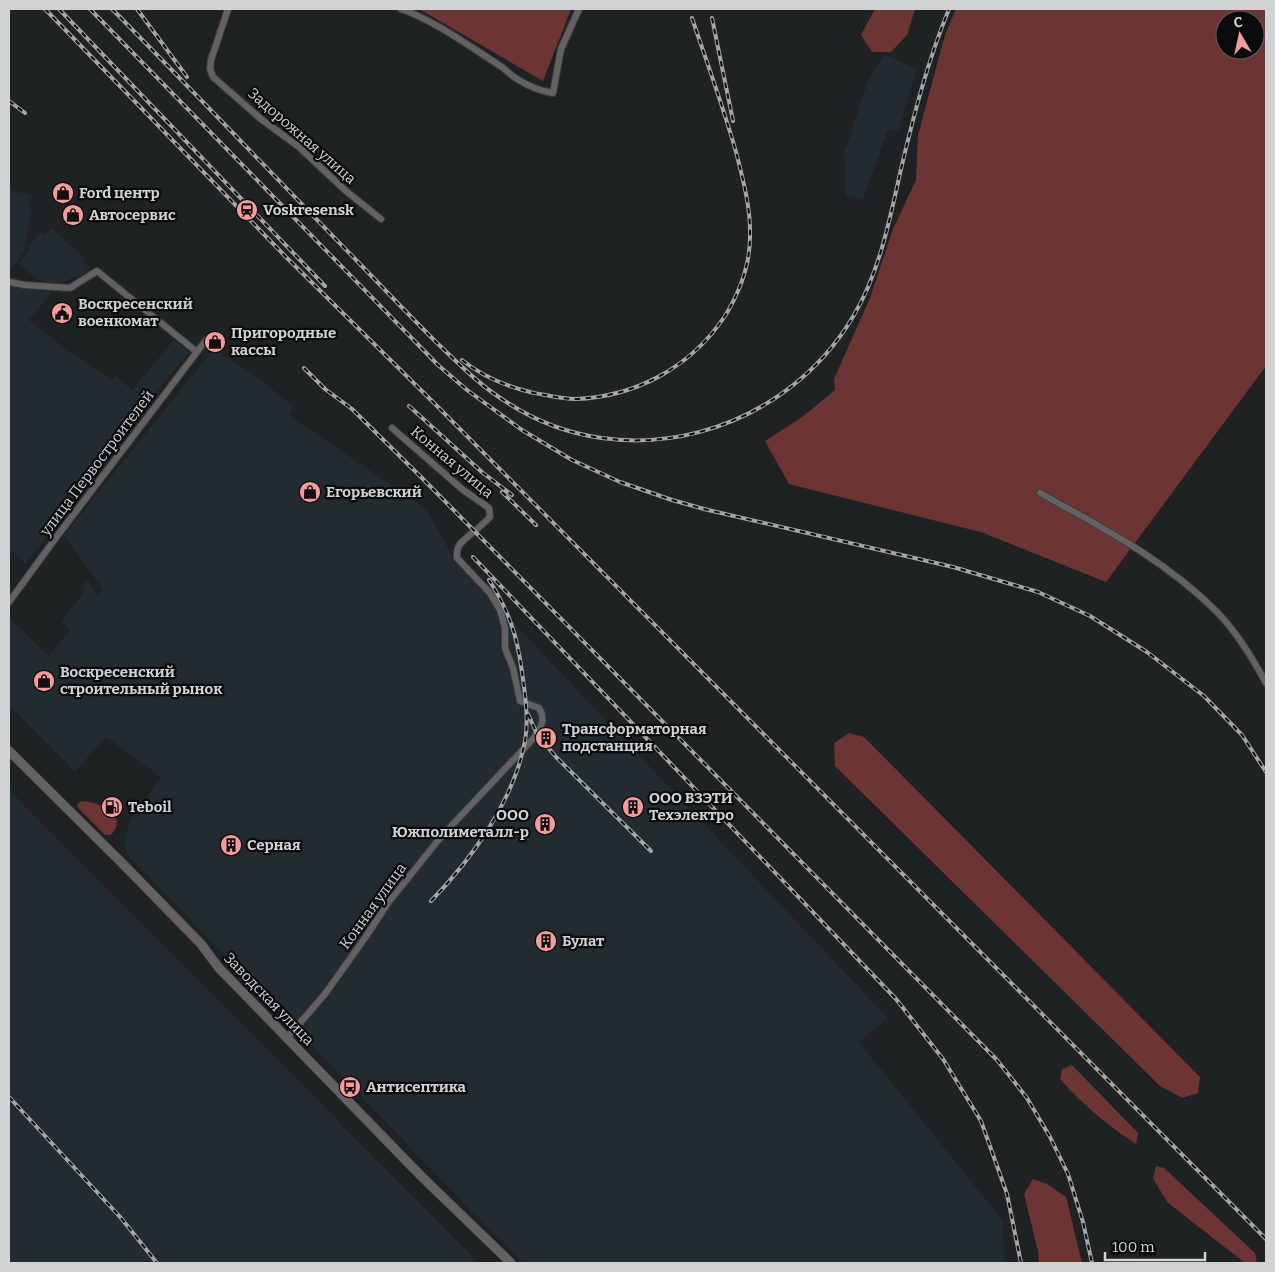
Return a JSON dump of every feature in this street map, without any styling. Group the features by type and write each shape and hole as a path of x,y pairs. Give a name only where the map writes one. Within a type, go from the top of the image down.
{"street":[{"name":"Задорожная улица","path":"228,9 211,60 210,69 213,76 261,120 299,147 346,191 380,219"},
{"path":"401,9 411,12 442,29 504,68 517,79 541,91 553,94 561,49 579,9"},
{"path":"9,282 24,285 70,288 97,271 197,352"},
{"name":"улица Первостроителей","path":"9,602 206,340"},
{"name":"Конная улица","path":"287,1038 325,994 388,903 434,846 488,785 537,734 543,723 543,717 539,708 520,700 513,668 505,648 503,618 496,601 457,558 456,551 461,541 490,517 489,508 462,489 392,428"},
{"path":"1040,493 1117,535 1170,570 1217,612 1252,658 1266,683"},
{"name":"Заводская улица","path":"9,751 201,944 219,968 422,1176 511,1263"}],"shaded area":[{"path":"419,9 571,9 543,81"},
{"path":"875,9 915,9 907,35 891,52 872,52 861,35"},
{"path":"956,9 1266,9 1266,366 1106,582 981,532 789,484 765,441 801,418 835,390 834,379 870,298 893,229 916,180 918,135 945,35"},
{"path":"884,54 917,69 898,131 888,129 863,200 846,195 844,154 868,81"},
{"path":"9,190 32,195 29,208 32,209 24,252 11,270 9,270"},
{"path":"51,228 84,257 82,260 90,267 83,274 50,285 36,278 18,264 41,231 45,235"},
{"path":"9,286 52,292 29,320 63,347 112,380 116,376 132,390 174,340 189,352 150,399 26,564 11,550 9,557"},
{"path":"217,350 262,381 294,407 289,415 426,509 455,561 888,1018 859,1042 1003,1221 1004,1263 522,1263 128,855 124,845 130,820 161,777 106,737 75,772 9,705 9,618 49,656 70,629 61,622 81,596 86,579 97,595 103,590 64,535 212,351"},
{"path":"849,733 864,737 1200,1077 1198,1093 1182,1098 1160,1086 835,766 834,743"},
{"path":"9,790 479,1263 9,1263"},
{"path":"81,801 103,806 110,810 117,821 111,835 105,835 78,808 77,805"},
{"path":"1072,1065 1138,1133 1136,1144 1096,1114 1060,1079 1062,1069"},
{"path":"1156,1166 1164,1168 1255,1253 1257,1263 1245,1263 1167,1202 1153,1178"},
{"path":"1033,1179 1047,1184 1066,1197 1082,1263 1039,1263 1038,1251 1024,1194"}],"railway":[{"path":"45,9 284,255 434,403 1266,1239"},
{"path":"59,9 325,286"},
{"path":"90,9 438,365 467,390 522,430 572,460 620,482 672,500 953,567 1038,592 1090,616 1147,652 1204,696 1242,735 1266,772"},
{"path":"112,9 425,331 479,382 508,403 554,426 602,438 651,440 699,432 745,415 787,390 824,356 854,315 871,281 877,262 922,88 934,48 949,9"},
{"path":"137,9 187,77"},
{"path":"462,360 487,376 524,391 570,399 598,397 640,385 660,376 679,364 696,350 725,316 735,298 746,268 750,247 749,216 736,152 692,18"},
{"path":"712,18 733,121"},
{"path":"9,101 25,113"},
{"path":"304,368 325,389 352,409 421,477 997,1060 1027,1098 1050,1137 1068,1174 1083,1222 1092,1263"},
{"path":"409,406 483,473 512,495"},
{"path":"502,492 536,525"},
{"path":"473,557 896,999 943,1059 981,1121 1007,1194 1021,1263"},
{"path":"431,901 461,867 489,827 511,785 525,741 527,724 526,706 518,646 507,613 489,580"},
{"path":"528,714 537,734 556,757 651,851"},
{"path":"9,1097 121,1218 157,1263"}],"place":[{"name":"Ford центр","path":"63,193"},
{"name":"Voskresensk","path":"247,210"},
{"name":"Автосервис","path":"73,215"},
{"name":"Воскресенский военкомат","path":"62,313"},
{"name":"Пригородные кассы","path":"215,342"},
{"name":"Егорьевский","path":"310,492"},
{"name":"Воскресенский строительный рынок","path":"44,681"},
{"name":"Трансформаторная подстанция","path":"546,738"},
{"name":"Teboil","path":"112,807"},
{"name":"ООО ВЗЭТИ Техэлектро","path":"633,807"},
{"name":"ООО Южполиметалл-р","path":"545,824"},
{"name":"Серная","path":"231,845"},
{"name":"Булат","path":"546,941"},
{"name":"Антисептика","path":"350,1087"}]}
